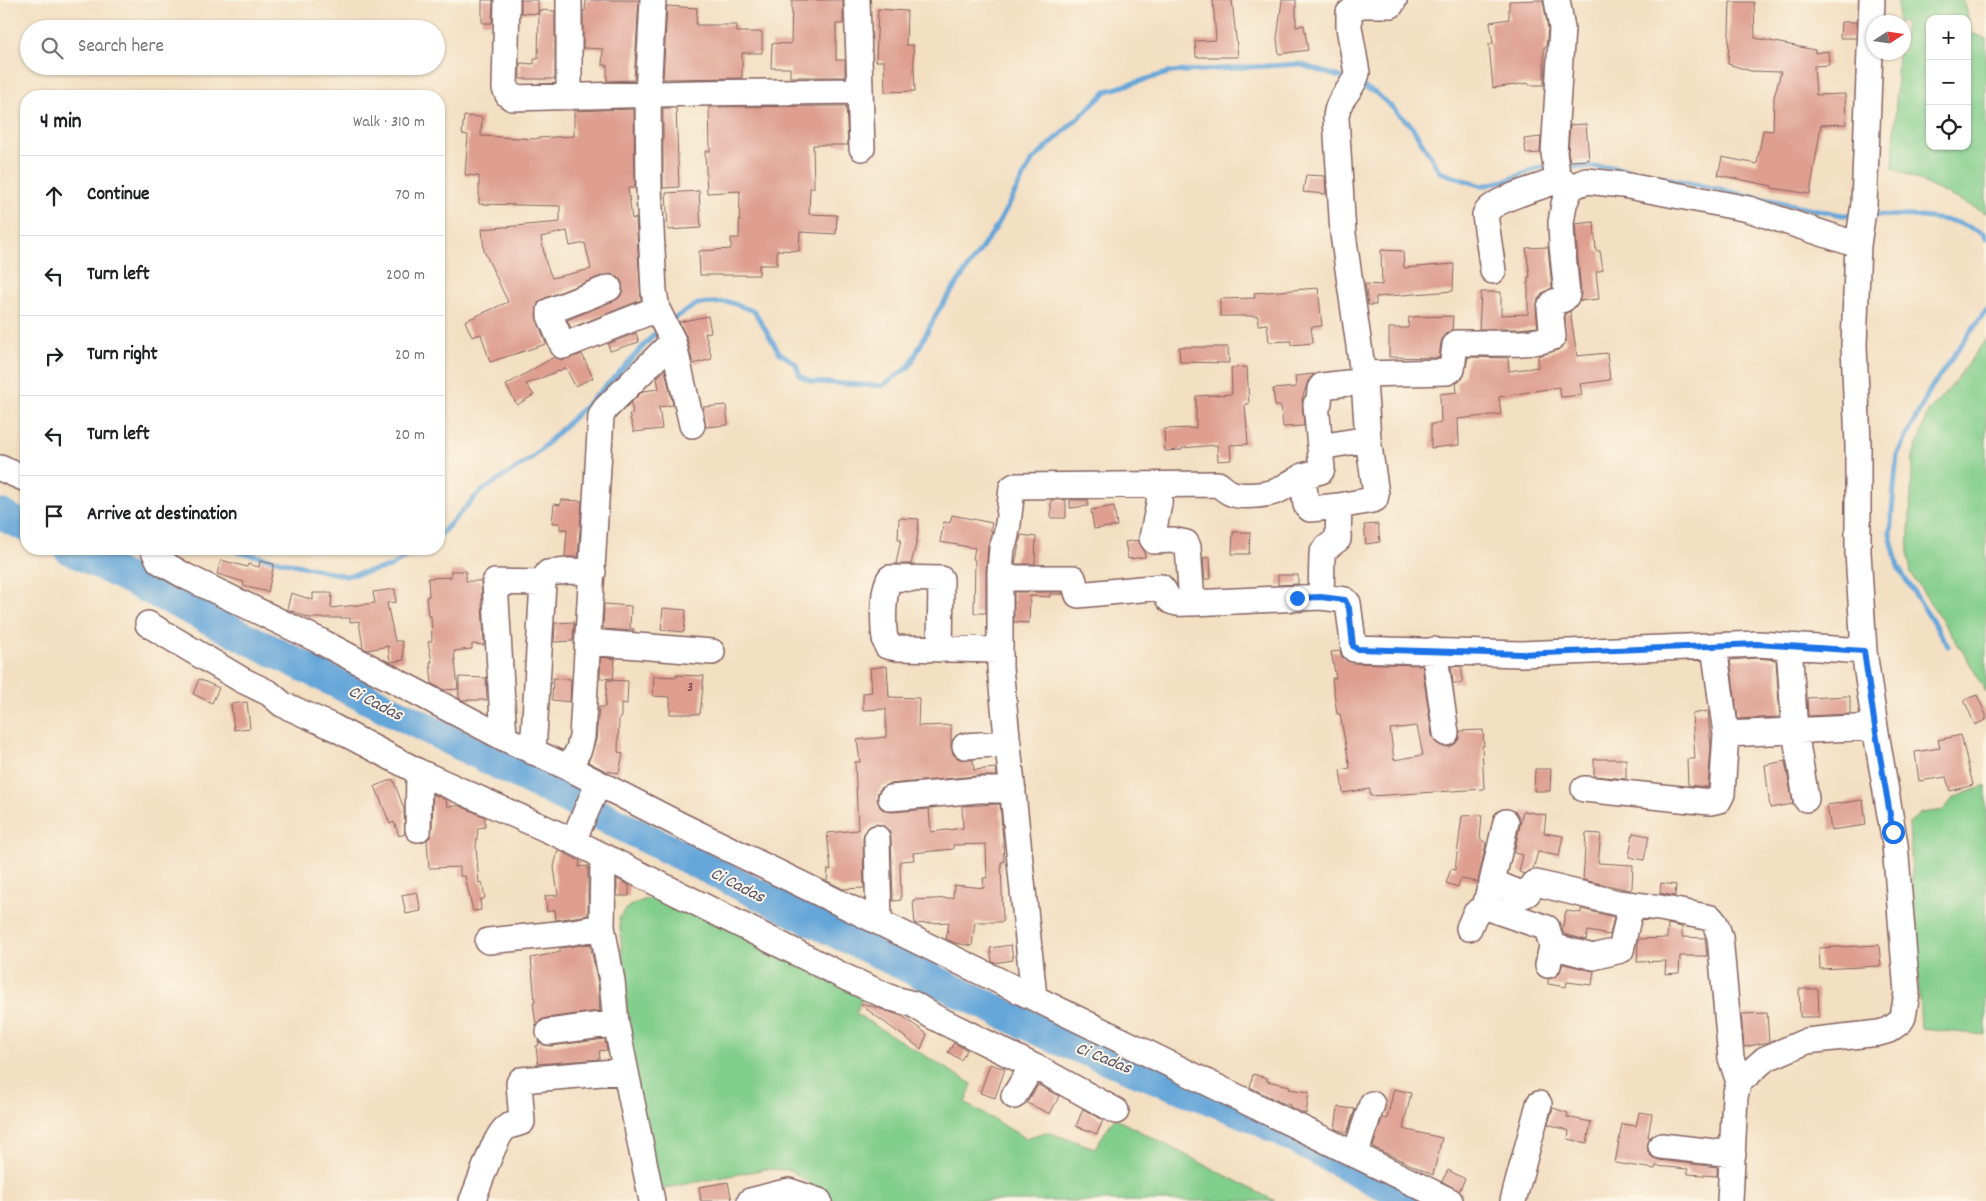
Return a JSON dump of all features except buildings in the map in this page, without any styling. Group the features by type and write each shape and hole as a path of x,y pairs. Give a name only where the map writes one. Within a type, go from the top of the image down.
{"street":[{"path":"507,0 505,88 508,95 512,98 648,94 860,92"},
{"path":"569,0 569,97"},
{"path":"653,0 648,94 649,188 654,291 692,425"},
{"path":"857,0 862,148"},
{"path":"1302,478 1307,508 1339,506 1372,500 1376,497 1368,439 1363,378 1343,234 1336,118 1337,108 1351,85 1357,68 1349,27 1349,13 1359,5 1391,5 1394,0"},
{"path":"1034,997 1000,668 1000,578 1002,548 1008,524 1011,492 1015,486 1218,484 1230,493 1245,496 1281,490 1290,482 1302,478 1302,476 1322,470 1315,407 1320,400 1320,388 1322,386 1363,378 1447,372 1452,368 1455,345 1457,343 1523,342 1553,337 1550,307 1554,302 1564,299 1567,295 1561,223 1564,204 1554,140 1562,28 1557,0"},
{"path":"1730,1201 1735,1096 1739,1082 1765,1059 1806,1041 1885,1032 1895,1027 1903,1018 1907,993 1896,844 1875,727 1864,651 1858,552 1858,445 1854,345 1859,241 1864,204 1872,0"},
{"path":"1560,176 1576,185 1588,181 1623,185 1748,209 1859,241"},
{"path":"1494,271 1484,215 1487,209 1560,176"},
{"path":"609,288 550,310 550,316 563,346 665,325"},
{"path":"569,768 579,749 582,737 602,412 665,325"},
{"path":"1320,447 1368,439"},
{"path":"0,468 20,476"},
{"path":"1160,485 1159,504 1152,538 1154,541 1172,540 1186,543 1188,547 1192,603"},
{"path":"1321,597 1322,554 1338,539 1339,506"},
{"path":"156,555 159,561 185,576 318,640 504,738 569,768 596,787 1034,997 1450,1201"},
{"path":"534,752 544,579 548,573 593,572"},
{"path":"1000,578 1073,578 1078,595 1161,588 1164,590 1169,601 1192,603 1321,597 1345,600 1348,603 1354,648 1521,654 1757,644 1864,651"},
{"path":"504,738 495,582 543,583"},
{"path":"148,624 242,680 269,693 282,704 333,727 419,772 574,838 602,857 847,978 891,998 913,1004 934,1017 1045,1072 1116,1111"},
{"path":"588,642 712,652"},
{"path":"1584,789 1710,802 1719,800 1722,794 1726,734 1714,646"},
{"path":"1789,646 1795,731 1806,799"},
{"path":"940,649 1000,650"},
{"path":"1434,650 1446,733"},
{"path":"1726,734 1875,727"},
{"path":"965,746 1008,743"},
{"path":"418,829 419,772"},
{"path":"574,838 596,787"},
{"path":"891,798 919,797 978,790 1013,790"},
{"path":"1469,928 1475,914 1485,907 1506,822"},
{"path":"877,838 879,922"},
{"path":"602,857 602,927 612,981 616,1023 652,1201"},
{"path":"1492,882 1524,895 1527,894 1534,883 1618,903 1711,918 1720,936 1731,1058 1739,1082"},
{"path":"1485,907 1545,927 1548,930 1550,955 1593,957 1621,950 1631,905"},
{"path":"488,941 567,933 602,927"},
{"path":"549,1032 616,1023"},
{"path":"1014,1096 1032,1067"},
{"path":"472,1201 486,1168 490,1152 498,1138 508,1127 522,1122 519,1084 521,1080 625,1071"},
{"path":"1356,1155 1372,1104"},
{"path":"1513,1201 1539,1104"},
{"path":"1661,1146 1733,1154"},
{"path":"750,1201 789,1191 819,1201"}],"green space":[{"path":"1898,0 1964,0 1968,15 1926,15 1926,150 1971,150 1971,29 1972,33 1986,39 1986,213 1893,168 1898,60 1911,60 1911,15 1898,15"},
{"path":"1986,339 1986,692 1965,655 1911,574 1908,552 1913,457 1928,412 1950,388"},
{"path":"1986,785 1986,1035 1921,1029 1909,823 1921,813 1944,810 1953,798"},
{"path":"649,898 673,901 864,991 856,1014 972,1084 965,1103 1025,1138 1046,1132 1095,1148 1114,1118 1275,1201 834,1201 790,1170 766,1169 655,1190 632,1071 619,918 629,906"}],"waterway":[{"path":"670,321 697,304 729,302 754,311 779,352 796,364 800,376 813,382 882,386 909,367 938,311 997,226 1032,161 1107,91 1171,72 1299,64 1346,79"},
{"path":"1359,85 1376,93 1411,125 1440,172 1482,186 1508,180 1540,167 1549,167"},
{"path":"1563,167 1612,167 1842,215 1857,215"},
{"path":"1870,215 1914,216 1953,221 1984,233 1986,239"},
{"path":"1948,646 1898,567 1890,534 1897,455 1931,388 1986,310"},
{"path":"445,530 479,493 532,458 616,376 659,329"},
{"name":"Ci Cadas","path":"0,514 20,524"},
{"name":"Ci Cadas","path":"81,555 822,926 1057,1039 1252,1116 1414,1201"},
{"path":"84,556 89,555"},
{"path":"253,555 346,576 390,567 409,555"}],"route":[{"path":"1297,598 1321,597 1345,600 1349,608 1353,646 1357,649 1376,648 1521,654 1757,644 1864,651 1893,832"}]}
